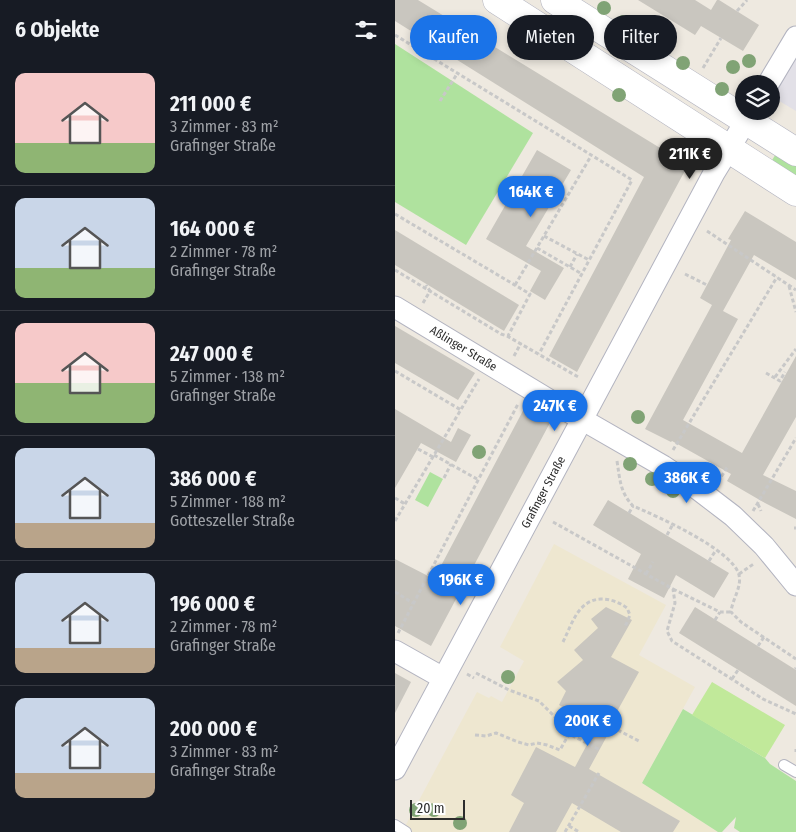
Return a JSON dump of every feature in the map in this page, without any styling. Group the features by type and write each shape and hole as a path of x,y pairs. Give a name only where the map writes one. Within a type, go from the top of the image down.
{"main road":[{"path":"497,0 729,147 796,192"},
{"path":"555,0 735,108"},
{"path":"754,120 796,152"}],"street":[{"path":"773,75 796,37"},
{"name":"Grafinger Straße","path":"395,769 729,147 746,120"},
{"name":"Aßlinger Straße","path":"395,307 493,367 663,466 733,516 764,546 796,584"},
{"path":"395,650 443,678"}],"lane":[{"path":"785,765 796,772"},
{"path":"395,825 406,832"}],"path":[{"path":"737,11 747,0"},
{"path":"395,35 632,180 539,354"},
{"path":"701,71 721,38"},
{"path":"440,101 457,74"},
{"path":"515,285 591,156"},
{"path":"395,214 530,294 507,336"},
{"path":"707,231 796,290"},
{"path":"544,236 589,260"},
{"path":"537,248 582,274"},
{"path":"570,267 577,254"},
{"path":"395,270 501,334 580,378"},
{"path":"685,274 707,285"},
{"path":"663,466 777,277"},
{"path":"789,286 796,312"},
{"path":"775,377 796,350"},
{"path":"395,521 461,410 493,367"},
{"path":"395,371 461,410"},
{"path":"766,373 780,380 785,372"},
{"path":"395,638 527,387"},
{"path":"752,515 757,503 796,438"},
{"path":"417,449 451,464 477,479"},
{"path":"617,456 623,494 633,506 691,533 735,566 740,582 732,603 731,612"},
{"path":"444,478 451,464"},
{"path":"395,498 405,504"},
{"path":"757,503 761,511"},
{"path":"629,513 633,506"},
{"path":"553,522 673,589 720,612 731,612 741,622 796,659"},
{"path":"667,535 673,524"},
{"path":"709,561 716,550"},
{"path":"739,574 759,560"},
{"path":"646,574 653,562"},
{"path":"673,589 675,603 667,631 672,641 763,699 796,714"},
{"path":"395,592 413,603"},
{"path":"563,642 581,607 591,600 608,599 627,608 630,615 625,627"},
{"path":"715,620 720,612"},
{"path":"758,646 764,637"},
{"path":"731,679 738,670"},
{"path":"476,673 509,690 539,701 569,734 600,750"},
{"path":"612,727 639,741"},
{"path":"475,735 486,736 496,733 529,745 537,743 547,744 559,750 569,734"},
{"path":"565,832 599,773"},
{"path":"569,826 579,832"}],"shaded area":[{"path":"796,45 796,111 780,101 779,75"},
{"path":"554,544 666,605 639,655 695,687 642,783 718,832 402,832 477,692 502,702 524,661 500,647"}],"green space":[{"path":"395,44 410,54 410,60 420,60 533,133 466,245 395,202"},
{"path":"777,152 796,163 796,179 771,162"},
{"path":"430,472 443,479 428,507 415,500"},
{"path":"712,682 785,725 765,758 692,715"},
{"path":"683,709 765,758 770,764 796,781 796,832 740,832 734,828 736,817 722,832 718,832 642,783"}],"building":[{"path":"395,0 418,0 443,15 410,15 410,30 395,21"},
{"path":"638,0 695,0 711,10 717,0 719,0 759,25 743,51 701,26 695,35 677,24 677,15 662,15"},
{"path":"497,48 507,54 507,60 516,60 688,165 577,372 549,356 644,177 457,60 497,60"},
{"path":"537,150 571,170 526,246 564,268 545,300 530,291 541,271 486,239"},
{"path":"745,211 796,242 796,280 754,255 723,311 738,319 683,420 742,453 796,356 796,417 763,475 796,491 796,519 727,481 731,474 672,441 645,429 712,305 700,298 731,240 728,239"},
{"path":"395,230 519,305 504,331 395,265"},
{"path":"395,326 475,373 458,400 395,363"},
{"path":"526,405 552,419 431,646 395,626 395,559 434,579"},
{"path":"395,409 451,442 458,428 471,435 456,462 421,443 395,488"},
{"path":"608,500 729,573 714,598 676,575 664,598 628,579 641,554 593,525"},
{"path":"606,607 632,620 611,657 639,672 610,724 613,725 589,769 680,821 673,832 621,832 572,803 556,832 509,832 524,803 511,795 536,747 575,767 590,739 572,729 579,716 559,705 566,691 557,682 583,660 574,650 598,628 591,619"},
{"path":"695,607 796,670 796,706 679,633"},
{"path":"395,673 411,682 395,713"}]}
